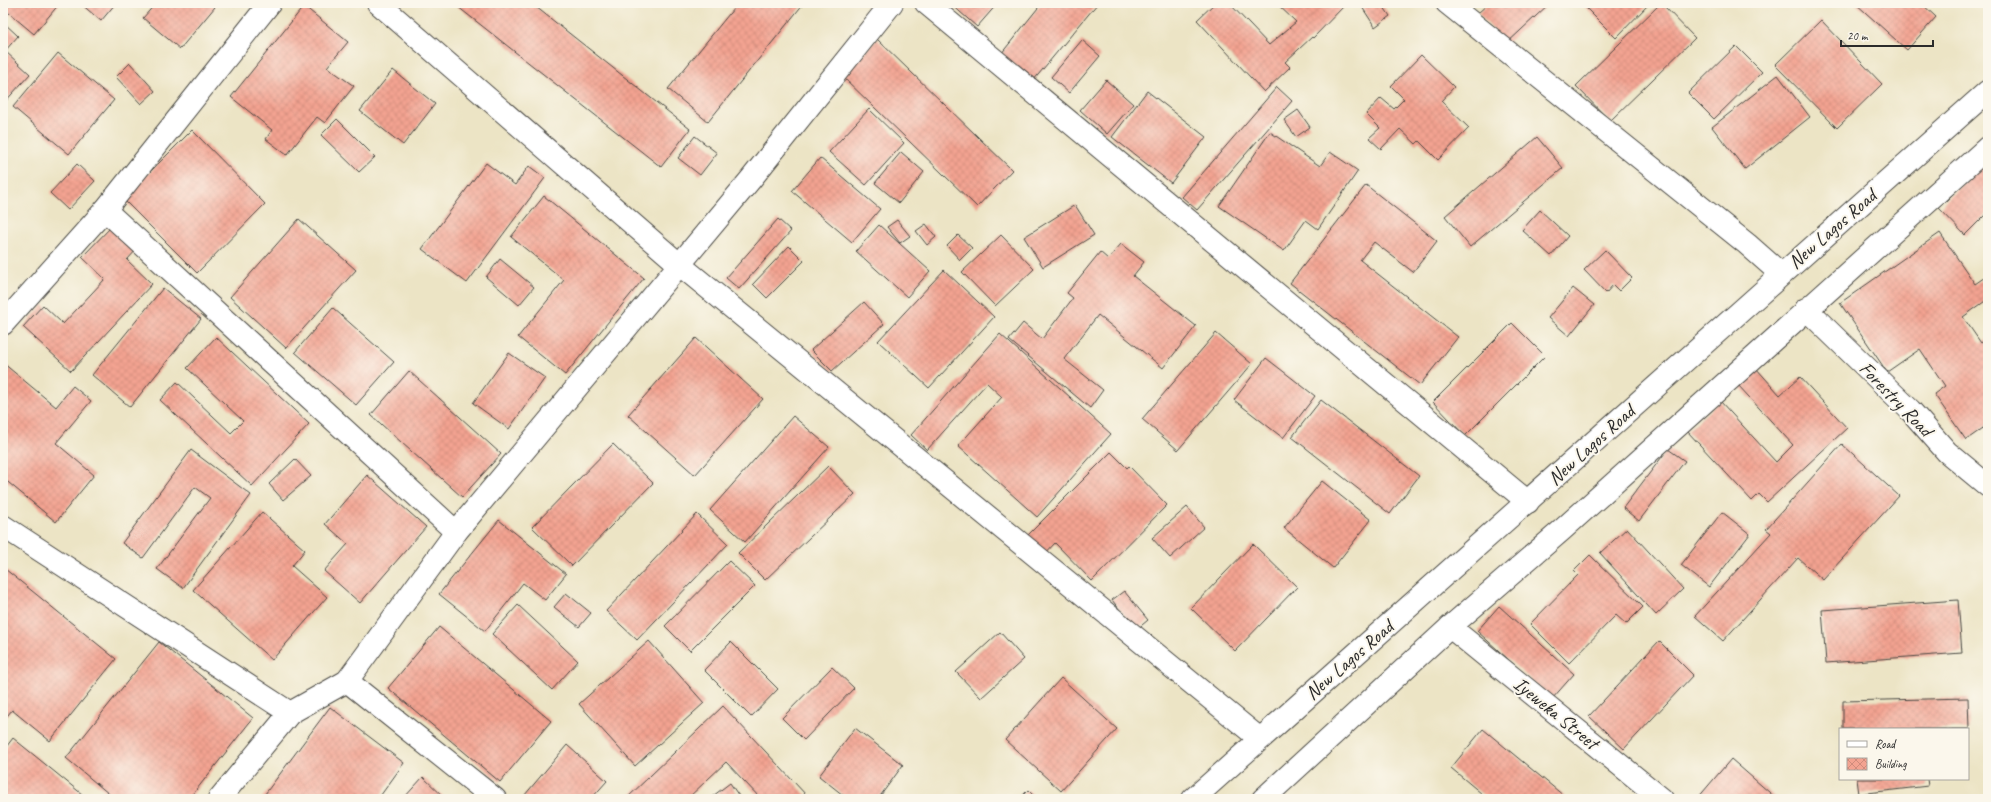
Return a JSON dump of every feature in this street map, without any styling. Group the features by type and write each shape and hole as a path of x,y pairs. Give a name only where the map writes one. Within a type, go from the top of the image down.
{"street":[{"path":"3,324 105,210 270,3"},
{"path":"378,3 680,265 1260,739"},
{"path":"219,799 290,713 347,681 456,532 680,265 892,3"},
{"path":"926,3 1528,502"},
{"path":"1447,3 1747,244 1781,274"},
{"name":"New Lagos Road","path":"1193,799 1988,91"},
{"name":"New Lagos Road","path":"1262,799 1450,627 1562,530 1806,309 1988,147"},
{"path":"105,210 456,532"},
{"name":"Forestry Road","path":"1806,309 1910,410 1947,452 1988,486"},
{"path":"3,526 290,713"},
{"name":"Iyeweka Street","path":"1450,627 1662,799"},
{"path":"347,681 496,799"}],"building":[{"path":"3,3 60,3 34,34 3,8"},
{"path":"80,3 116,3 101,21"},
{"path":"156,3 209,3 215,7 180,49 143,18"},
{"path":"453,3 531,3 690,129 661,167"},
{"path":"738,3 804,3 708,122 668,89"},
{"path":"950,3 998,3 977,27"},
{"path":"1042,3 1098,3 1033,81 1001,54"},
{"path":"1215,3 1229,3 1269,45 1296,22 1276,3 1343,3 1345,5 1313,38 1312,37 1285,62 1290,67 1264,92 1197,20"},
{"path":"1381,3 1390,16 1375,27 1360,4"},
{"path":"1489,3 1550,3 1506,44 1478,13"},
{"path":"1581,3 1648,3 1649,4 1616,38"},
{"path":"1661,3 1695,38 1610,121 1576,86"},
{"path":"1855,3 1921,3 1936,17 1907,50"},
{"path":"304,6 348,42 327,67 354,86 325,123 317,117 287,155 266,139 272,130 231,97"},
{"path":"1821,20 1882,84 1837,128 1775,65"},
{"path":"3,22 18,36 5,51 30,74 3,104"},
{"path":"877,39 1012,170 977,207 841,75"},
{"path":"1082,40 1100,56 1069,93 1051,77"},
{"path":"1736,46 1762,72 1714,119 1688,93"},
{"path":"58,53 114,100 69,154 13,107"},
{"path":"1421,55 1454,87 1441,101 1469,128 1438,160 1419,141 1416,144 1400,129 1381,149 1369,138 1380,128 1366,114 1381,98 1394,109 1404,99 1391,86"},
{"path":"130,63 155,91 141,104 116,77"},
{"path":"393,70 435,104 403,145 360,111"},
{"path":"1778,75 1810,117 1745,169 1712,127"},
{"path":"1106,80 1133,104 1107,134 1080,110"},
{"path":"1277,87 1292,101 1197,210 1182,197"},
{"path":"1147,91 1206,137 1171,183 1112,137"},
{"path":"869,109 904,143 866,185 829,152"},
{"path":"1298,110 1310,127 1296,137 1284,120"},
{"path":"337,119 375,157 359,172 321,135"},
{"path":"192,130 265,204 197,273 123,199"},
{"path":"1270,132 1320,166 1330,152 1358,171 1318,229 1306,220 1284,251 1219,206"},
{"path":"695,136 717,153 700,175 678,158"},
{"path":"1537,137 1563,168 1470,247 1445,216"},
{"path":"901,152 924,172 899,203 875,183"},
{"path":"820,158 880,209 852,242 792,191"},
{"path":"1988,159 1988,212 1965,235 1939,208"},
{"path":"486,163 515,185 529,166 545,178 467,283 422,249"},
{"path":"77,164 95,181 68,210 50,193"},
{"path":"1366,185 1437,241 1413,272 1374,242 1360,260 1458,337 1420,385 1290,283"},
{"path":"544,196 644,278 565,375 518,337 564,280 511,237"},
{"path":"1075,205 1094,235 1043,267 1024,237"},
{"path":"1540,210 1568,236 1551,256 1522,230"},
{"path":"299,219 356,270 286,348 230,297"},
{"path":"778,219 791,231 739,289 726,278"},
{"path":"897,220 910,236 900,243 887,227"},
{"path":"926,224 936,237 927,245 916,231"},
{"path":"113,225 137,249 127,260 152,284 71,371 23,327 43,305 63,324 105,279 82,257"},
{"path":"879,225 930,271 907,297 856,251"},
{"path":"1940,233 1975,284 1988,275 1988,299 1963,317 1981,343 1988,338 1988,428 1986,426 1966,440 1934,394 1945,386 1920,349 1887,372 1840,303"},
{"path":"958,235 972,248 960,260 947,246"},
{"path":"1001,235 1034,269 995,306 962,272"},
{"path":"1121,244 1144,262 1133,276 1196,326 1163,368 1098,315 1064,359 1103,390 1090,408 1009,340 1023,323 1042,339 1073,298 1067,293 1100,252 1108,259"},
{"path":"789,246 804,261 767,298 753,284"},
{"path":"1605,250 1632,278 1619,291 1613,285 1606,293 1584,270"},
{"path":"500,259 534,287 519,305 486,277"},
{"path":"944,270 994,317 929,388 878,341"},
{"path":"163,288 201,319 130,407 92,375"},
{"path":"1573,288 1594,305 1569,336 1548,318"},
{"path":"864,302 884,324 832,371 811,350"},
{"path":"333,308 394,362 356,405 295,352"},
{"path":"1512,323 1545,356 1465,436 1433,402"},
{"path":"1216,333 1252,364 1178,450 1142,419"},
{"path":"1000,334 1111,434 1037,517 958,446 1002,397 987,383 927,450 911,435"},
{"path":"216,337 309,424 252,486 160,400 177,382 231,433 243,421 187,368"},
{"path":"696,338 763,399 695,475 628,415"},
{"path":"509,353 545,378 509,429 473,403"},
{"path":"1266,358 1315,396 1283,438 1234,400"},
{"path":"3,363 56,407 73,386 91,401 56,443 94,475 56,522 3,478"},
{"path":"1756,368 1780,395 1800,377 1847,428 1767,502 1759,494 1752,501 1687,431 1720,401 1776,462 1793,445 1738,385"},
{"path":"409,371 501,454 462,497 371,415"},
{"path":"1321,400 1419,476 1390,514 1292,437"},
{"path":"793,416 829,447 745,542 710,510"},
{"path":"613,444 653,483 572,566 532,527"},
{"path":"1842,444 1899,496 1823,580 1798,558 1723,641 1695,616 1771,533 1766,529"},
{"path":"1668,449 1685,461 1639,521 1623,508"},
{"path":"191,450 251,495 183,588 157,569 210,498 195,487 143,558 122,543"},
{"path":"1111,452 1127,468 1129,466 1167,505 1092,581 1055,543 1043,556 1025,538"},
{"path":"295,459 311,476 283,500 269,484"},
{"path":"828,466 855,494 765,580 738,553"},
{"path":"367,475 426,527 360,603 324,571 348,544 325,524"},
{"path":"1322,481 1371,520 1333,568 1284,528"},
{"path":"1187,507 1204,527 1170,558 1152,538"},
{"path":"262,512 305,550 292,566 327,597 272,660 193,590"},
{"path":"1722,512 1750,534 1709,587 1681,565"},
{"path":"697,514 728,544 637,640 606,611"},
{"path":"499,520 566,574 545,600 523,583 485,631 439,594"},
{"path":"1627,528 1683,589 1656,615 1600,553"},
{"path":"1253,544 1297,587 1235,651 1191,608"},
{"path":"1590,555 1643,607 1626,624 1616,615 1569,663 1530,624 1578,575 1574,571"},
{"path":"729,561 755,586 690,651 665,626"},
{"path":"5,569 116,659 50,741 12,710 3,721 3,571"},
{"path":"1124,591 1148,620 1136,630 1112,600"},
{"path":"566,593 591,613 579,627 554,607"},
{"path":"1958,600 1962,653 1826,663 1822,610"},
{"path":"518,605 578,661 552,690 492,634"},
{"path":"1499,606 1574,674 1552,699 1477,631"},
{"path":"439,627 551,721 500,782 388,688"},
{"path":"1000,632 1024,659 981,698 956,672"},
{"path":"649,641 704,703 635,766 579,704"},
{"path":"1659,641 1693,675 1624,749 1589,716"},
{"path":"159,642 253,718 189,799 115,799 66,758"},
{"path":"731,642 778,689 751,717 704,670"},
{"path":"832,667 854,688 804,740 782,718"},
{"path":"1061,678 1117,729 1061,791 1005,740"},
{"path":"1968,698 1969,728 1843,728 1843,701"},
{"path":"723,706 807,796 804,799 761,799 726,762 687,799 626,799"},
{"path":"330,707 404,763 378,799 262,798"},
{"path":"855,728 903,765 878,799 848,799 819,776"},
{"path":"1483,729 1564,796 1562,799 1488,799 1451,768"},
{"path":"13,738 88,799 3,799 3,751"},
{"path":"567,745 607,781 591,799 527,799 524,796"},
{"path":"1731,759 1777,799 1697,799"},
{"path":"423,777 446,799 403,799"},
{"path":"1857,780 1927,780 1928,786 1859,794"},
{"path":"730,783 741,799 709,799"},
{"path":"1028,790 1037,799 1019,799"}]}
